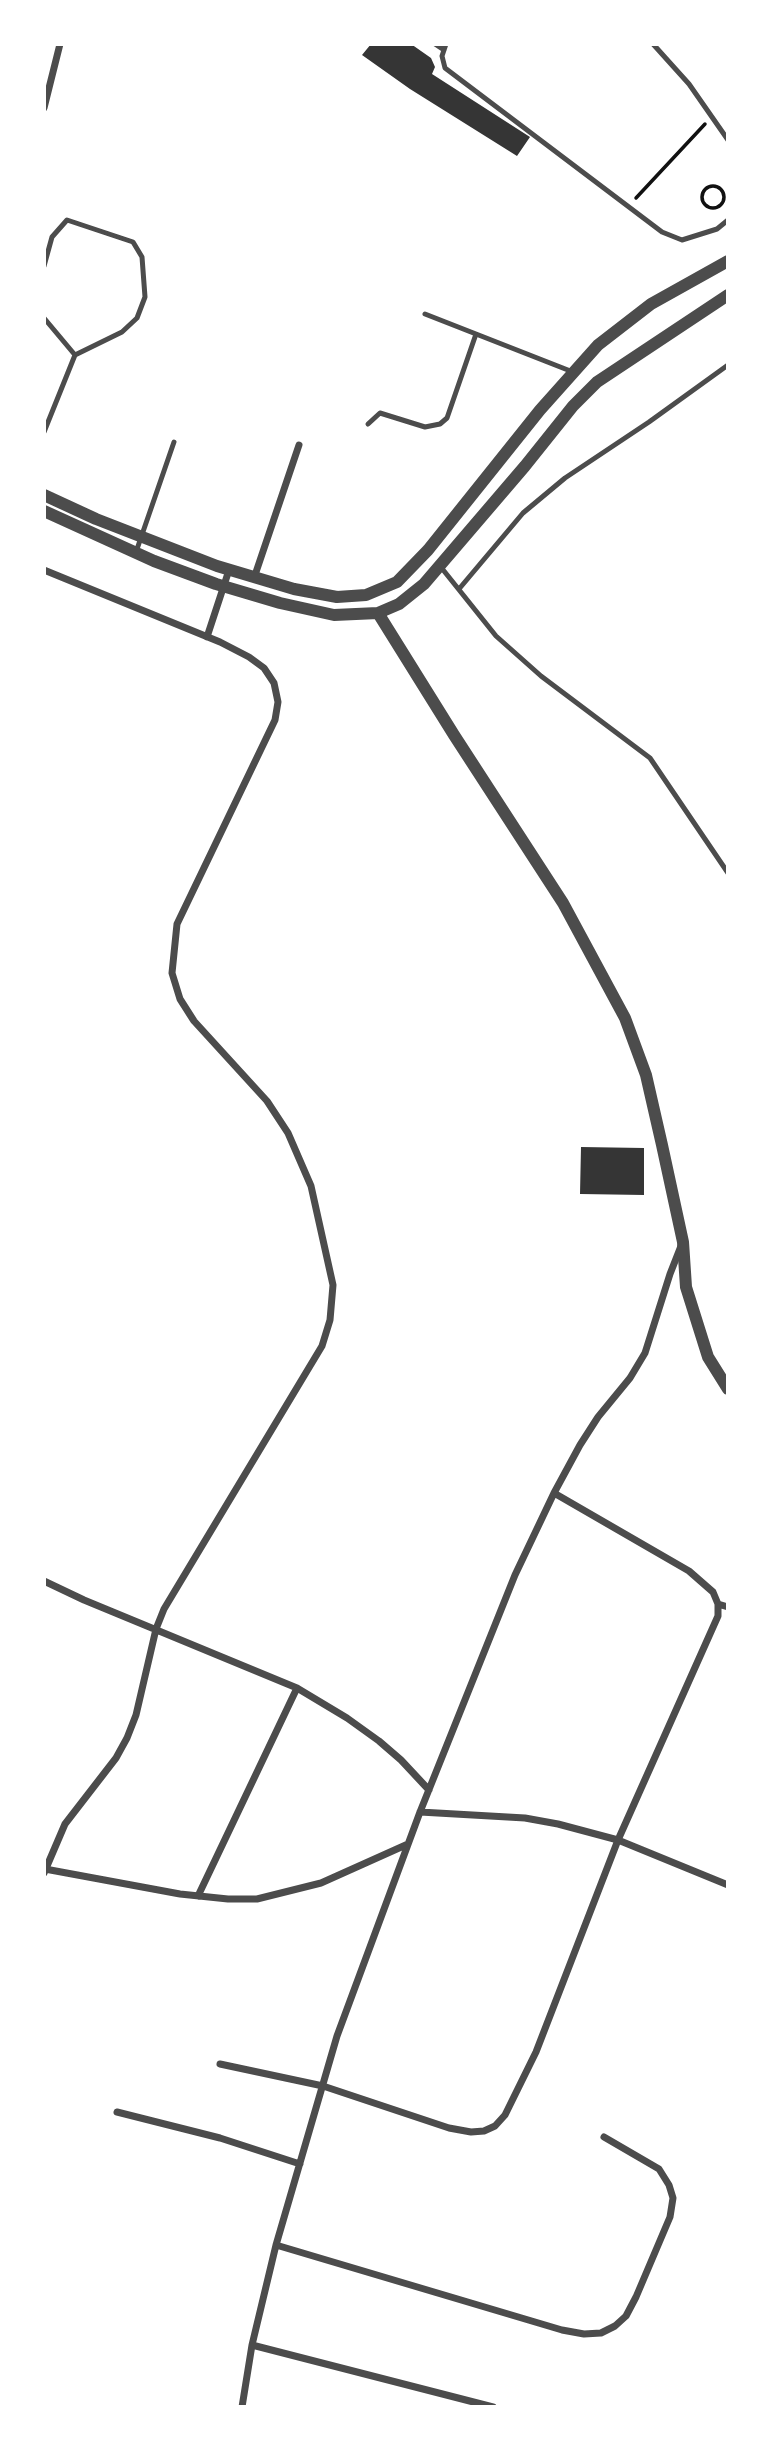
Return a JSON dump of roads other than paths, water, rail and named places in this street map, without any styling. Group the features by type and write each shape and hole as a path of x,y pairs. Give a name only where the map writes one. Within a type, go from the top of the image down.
{"street":[{"path":"44,108 60,44"},
{"path":"44,495 141,537 254,578 337,597 366,595 397,582 428,550 598,345 651,304 728,261"},
{"path":"44,511 136,552 223,586 334,615 378,613 400,604 424,584 525,466 573,405 597,382 728,295"},
{"path":"254,578 299,445"},
{"path":"44,570 249,657 264,668 274,683 278,702 275,720 177,924 172,973 180,999 194,1021 267,1101 288,1133 311,1186 333,1285 330,1320 322,1346 177,1586 156,1629 140,1702 127,1738 116,1758 65,1824 44,1871 198,1896 247,1899 280,1895 321,1883 408,1844"},
{"path":"207,637 229,570"},
{"path":"378,613 563,903 625,1018 646,1075 683,1242 686,1287 708,1357 728,1389"},
{"path":"242,2407 276,2245 337,2036 420,1812 515,1575 554,1493 598,1417 630,1378 645,1353 683,1242"},
{"path":"220,2064 323,2086 449,2128 471,2132 484,2131 495,2126 505,2115 536,2052 618,1840 718,1616 718,1604 713,1592 689,1571 554,1493"},
{"path":"44,1581 297,1688 379,1741 429,1790"},
{"path":"718,1604 728,1607"},
{"path":"198,1896 297,1688"},
{"path":"420,1812 525,1818 558,1824 618,1840 728,1885"},
{"path":"117,2112 220,2138 300,2164"},
{"path":"276,2245 562,2330 584,2334 601,2333 626,2316 670,2217 673,2198 659,2169 604,2137"},
{"path":"253,2345 493,2407"}],"lane":[{"path":"435,44 445,47 442,56 445,68 662,232 682,240 717,229 728,220"},
{"path":"653,44 689,84 728,139"},
{"path":"44,266 52,237 67,220 133,242 142,257 145,297 137,318 122,332 75,355 44,432"},
{"path":"425,314 573,372"},
{"path":"44,318 75,355"},
{"path":"368,424 380,413 425,427 440,424 447,418 476,334"},
{"path":"459,589 523,513 565,478 728,365"},
{"path":"136,552 174,442"},
{"path":"440,566 496,636 650,758 728,873"}]}
